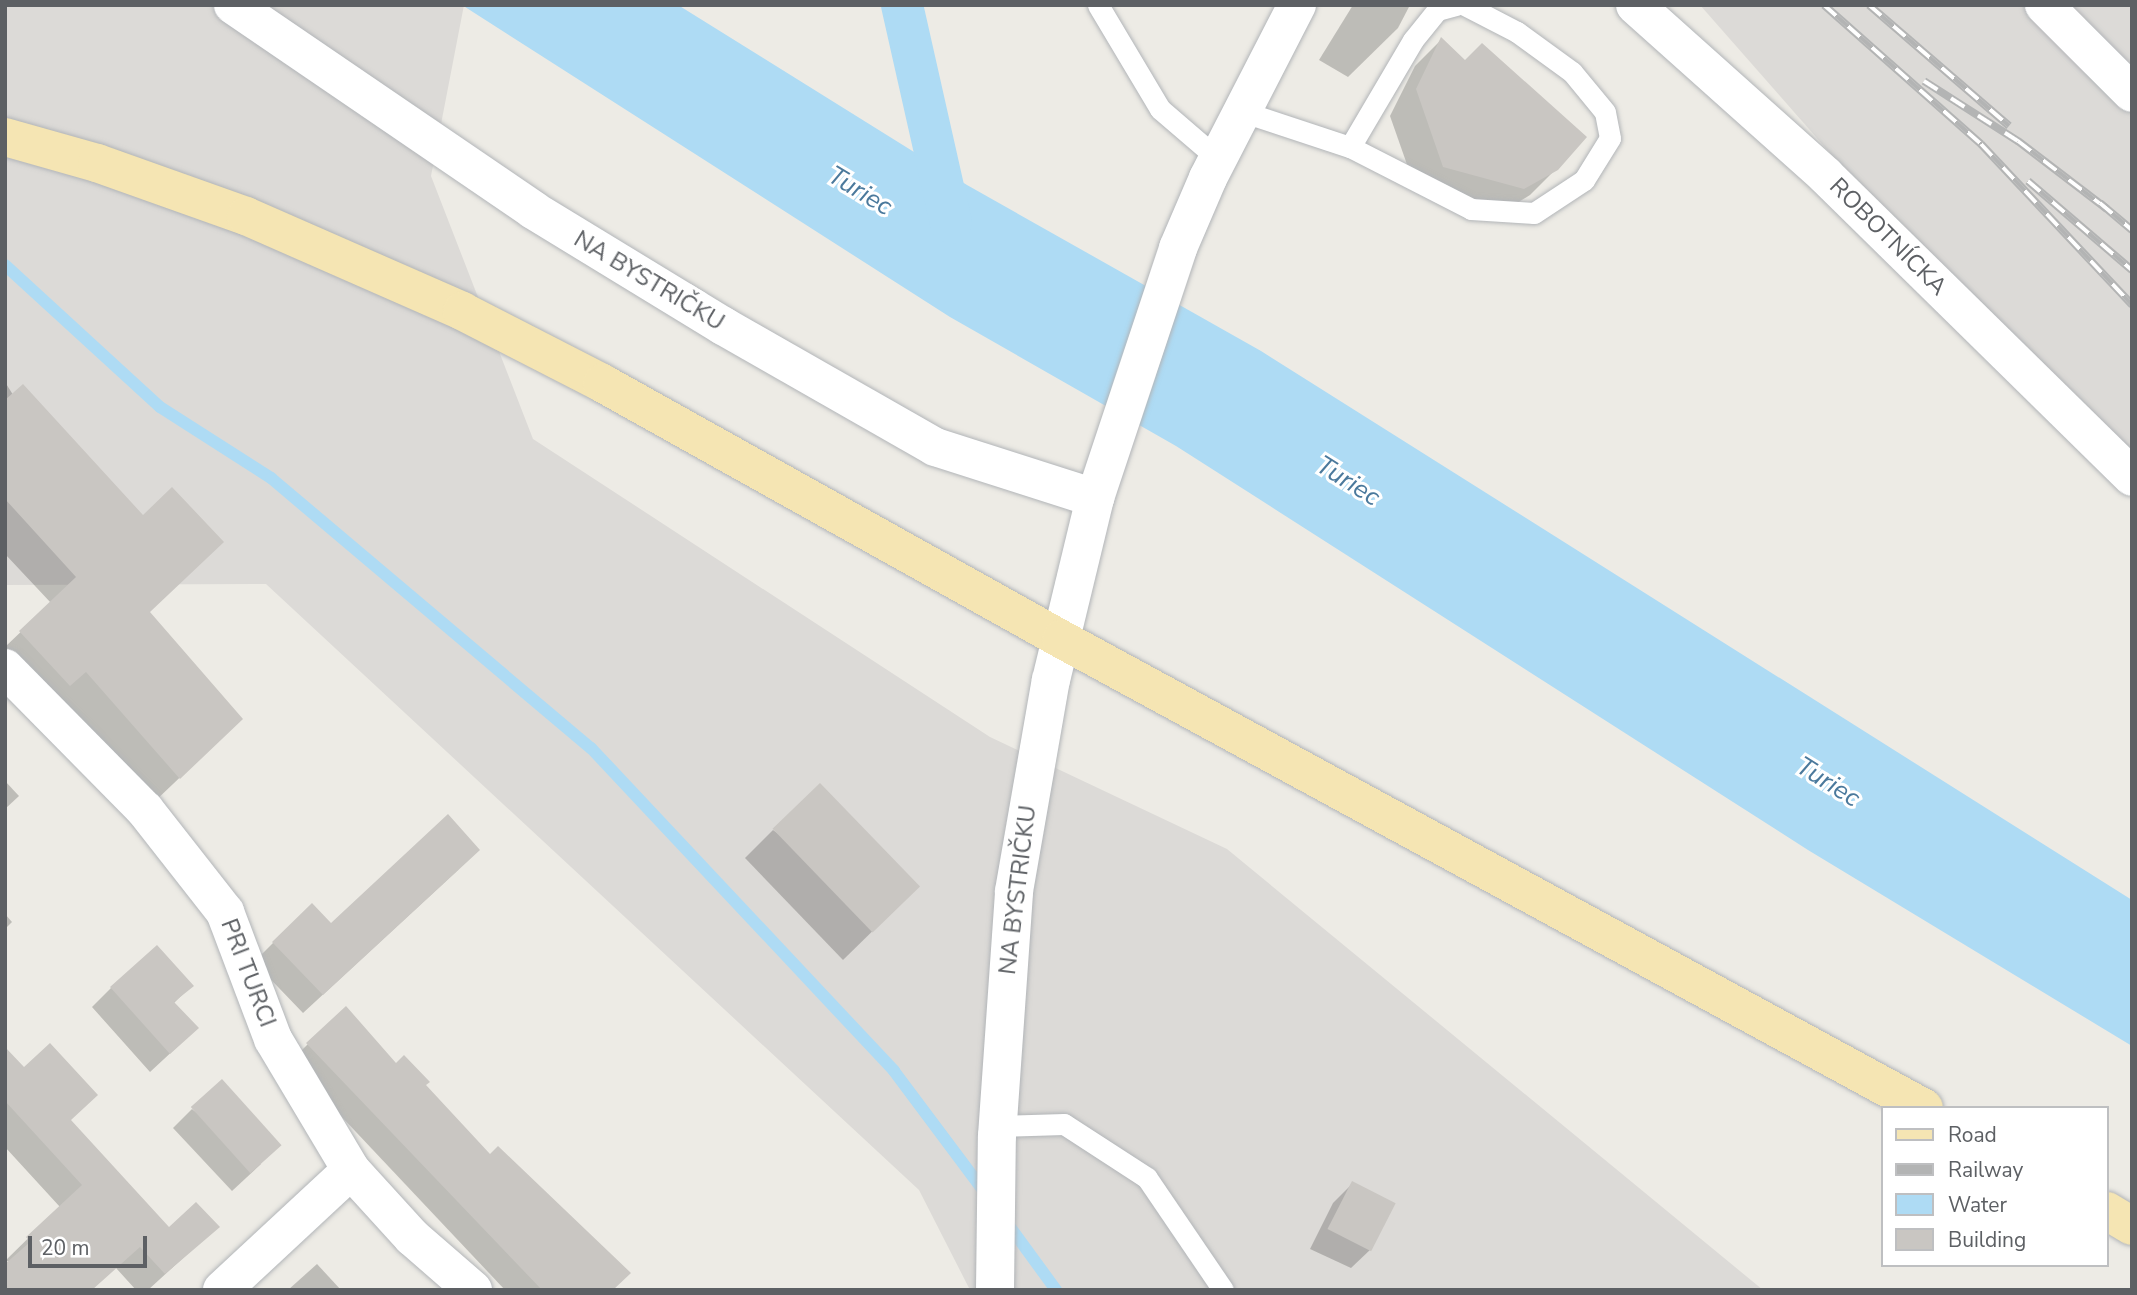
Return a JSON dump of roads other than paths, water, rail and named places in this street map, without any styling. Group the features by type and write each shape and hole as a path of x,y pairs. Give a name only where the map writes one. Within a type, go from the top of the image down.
{"main road":[{"path":"5,137 97,163 246,216 462,311 602,383 1061,639 1920,1106"},
{"path":"2109,1212 2132,1226"}],"street":[{"name":"NA BYSTRIČKU","path":"233,5 533,210 734,333 935,447 1101,480 1061,639 1030,783 1014,891 998,1131 995,1285"},
{"path":"1101,480 1178,248 1217,158 1297,5"},
{"name":"ROBOTNÍCKA","path":"1635,5 1826,176 2132,477"},
{"path":"2044,5 2132,93"},
{"name":"PRI TURCI","path":"5,668 145,810 225,912 273,1039 351,1170 412,1237 473,1290"},
{"path":"222,1290 351,1170"}],"lane":[{"path":"1098,5 1160,109 1217,158"},
{"path":"1350,147 1413,40 1437,10 1456,5"},
{"path":"1241,111 1350,147 1471,209 1534,213 1584,180 1610,138 1605,112 1572,72 1517,32 1465,5"},
{"path":"998,1131 1064,1124 1147,1178 1223,1290"}],"water":[{"name":"Turiec","path":"462,5 678,5 967,185 1261,351 2132,900 2132,1046 1808,850 1176,446 950,317"}],"waterway":[{"path":"902,5 951,223"},
{"path":"5,265 160,407 271,478 591,748 894,1071 986,1194"},
{"path":"1005,1220 1056,1290"}],"railway":[{"path":"1824,5 1981,144 2132,305"},
{"path":"1869,5 2009,126"},
{"path":"1924,81 2018,141 2107,209"},
{"path":"2028,181 2132,270"},
{"path":"2100,203 2132,230"}]}
